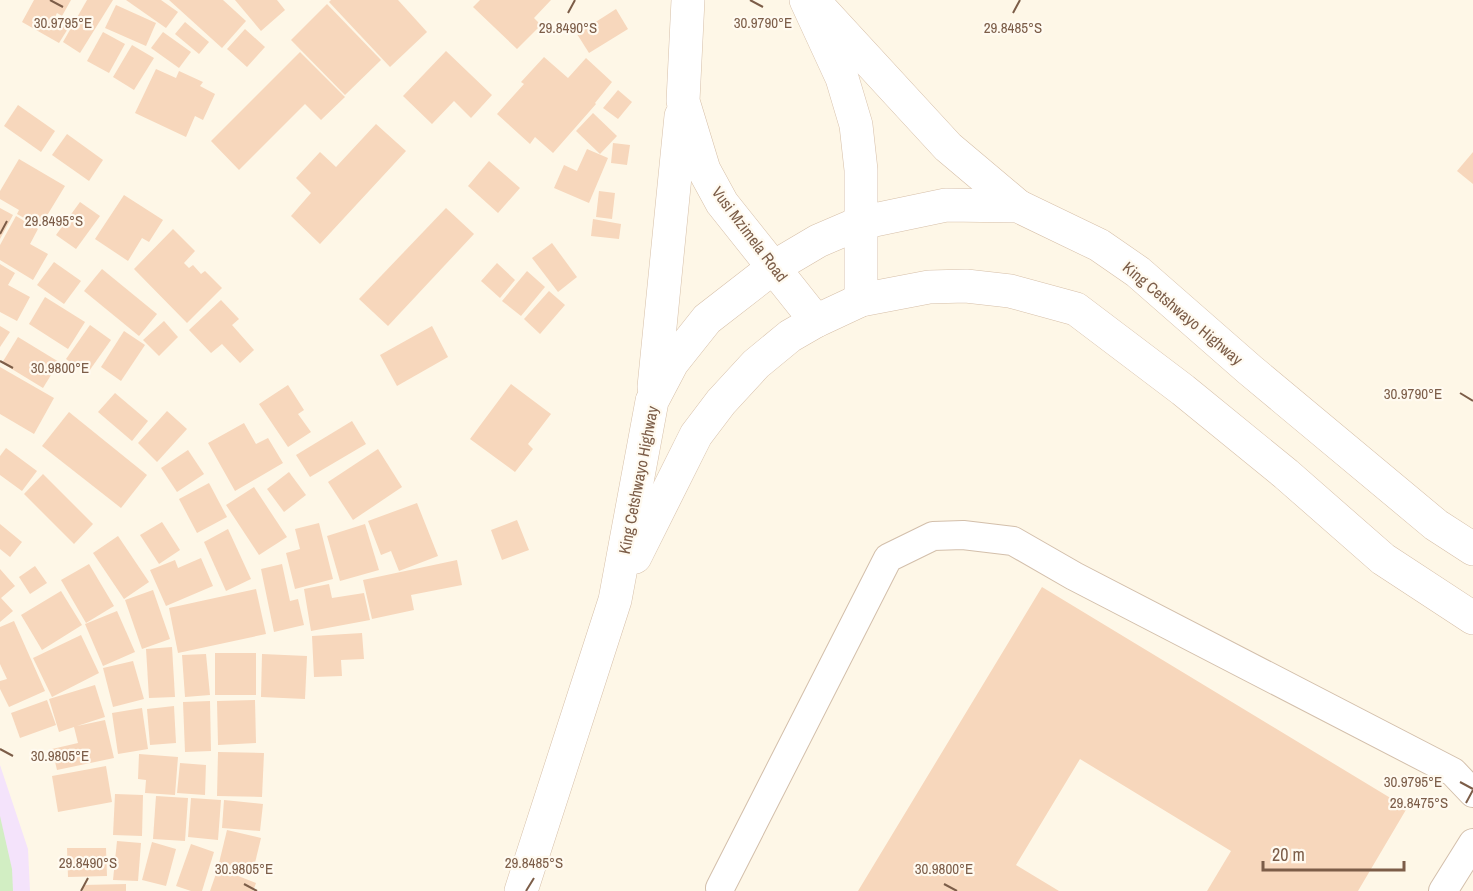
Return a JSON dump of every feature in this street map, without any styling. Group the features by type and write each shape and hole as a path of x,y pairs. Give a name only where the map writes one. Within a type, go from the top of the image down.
{"main road":[{"name":"Vusi Mzimela Road","path":"688,0 683,101 704,170 722,203 816,321"},
{"path":"806,0 842,78 856,125 861,170 861,300"},
{"path":"813,0 948,147 1018,206"},
{"path":"652,401 683,101"},
{"name":"King Cetshwayo Highway","path":"521,891 615,600 652,401 672,363 707,319 774,267 818,241 860,223 946,205 1018,206 1099,245 1138,272 1250,370 1436,525 1473,549"},
{"name":"King Cetshwayo Highway","path":"615,600 696,435 721,402 756,364 790,336 861,300 929,287 966,286 1010,291 1076,309 1184,390 1286,474 1383,559 1473,618"}],"lane":[{"path":"720,888 888,558 933,536 963,535 1013,541 1074,576 1453,772 1473,793"},
{"path":"1443,891 1473,843"}],"shaded area":[{"path":"0,765 28,849 30,891 0,891"}],"green space":[{"path":"0,816 12,869 13,891 0,891"}],"building":[{"path":"34,0 71,0 62,16 57,13 54,19 69,27 59,43 22,22"},
{"path":"87,0 113,0 80,53 63,42"},
{"path":"126,0 161,0 178,12 166,28"},
{"path":"169,0 223,0 246,21 222,48"},
{"path":"235,0 277,0 285,10 261,31"},
{"path":"331,0 398,0 427,32 390,67 329,2"},
{"path":"480,0 551,0 534,18 541,25 517,49 473,7"},
{"path":"327,4 381,60 345,95 291,40"},
{"path":"116,5 156,23 146,46 105,28"},
{"path":"616,9 628,29 589,53 577,34"},
{"path":"185,22 209,42 199,54 175,34"},
{"path":"245,29 265,47 247,67 227,49"},
{"path":"103,32 125,44 109,73 87,61"},
{"path":"163,32 191,52 179,68 151,48"},
{"path":"132,45 154,58 134,90 113,77"},
{"path":"446,51 492,95 471,118 454,101 432,124 403,96"},
{"path":"300,52 345,97 321,120 305,104 239,170 211,141"},
{"path":"544,57 568,78 586,58 612,82 553,153 535,137 530,144 497,114 524,84 521,82"},
{"path":"156,69 176,78 179,71 203,82 200,86 215,94 203,120 195,116 186,137 135,113"},
{"path":"618,90 632,102 618,119 603,108"},
{"path":"18,105 55,131 41,152 4,126"},
{"path":"593,113 617,136 600,154 576,131"},
{"path":"376,124 406,151 320,244 291,216 311,193 296,178 320,152 336,167"},
{"path":"67,134 103,160 89,181 52,155"},
{"path":"613,143 630,145 627,165 611,163"},
{"path":"587,149 608,158 589,203 554,188 564,165 577,171"},
{"path":"1473,152 1473,184 1457,171"},
{"path":"19,159 65,186 40,227 17,214 19,210 0,199 0,191"},
{"path":"489,161 520,188 498,213 468,186"},
{"path":"599,191 615,193 612,219 596,217"},
{"path":"124,195 163,220 149,242 142,238 128,261 95,239"},
{"path":"80,202 100,216 76,249 56,235"},
{"path":"0,208 13,215 0,239"},
{"path":"446,208 474,234 388,326 359,299"},
{"path":"16,216 38,229 30,244 48,254 33,280 0,260 0,245"},
{"path":"593,219 621,224 619,239 591,236"},
{"path":"173,229 195,251 184,263 189,268 193,265 201,274 205,271 222,288 187,323 134,269"},
{"path":"552,243 577,277 558,292 532,258"},
{"path":"54,262 81,281 64,304 37,285"},
{"path":"497,263 515,280 500,298 481,281"},
{"path":"0,264 15,273 8,285 30,297 17,321 0,312"},
{"path":"102,269 157,314 139,336 84,291"},
{"path":"527,271 545,287 521,316 502,301"},
{"path":"549,291 565,305 540,334 524,319"},
{"path":"45,297 85,322 68,349 29,324"},
{"path":"221,300 239,319 232,325 254,350 240,363 222,344 211,353 189,330"},
{"path":"164,321 178,337 159,356 143,340"},
{"path":"90,325 111,340 87,374 66,359"},
{"path":"0,326 10,332 0,347"},
{"path":"432,326 448,357 397,386 380,355"},
{"path":"124,331 145,345 121,381 101,367"},
{"path":"18,337 59,362 43,388 2,363"},
{"path":"0,367 54,398 34,434 0,414"},
{"path":"511,384 551,414 528,444 533,449 515,472 470,439"},
{"path":"288,385 304,410 298,414 311,432 288,447 259,404"},
{"path":"115,393 148,421 132,441 98,412"},
{"path":"167,411 187,429 157,462 138,443"},
{"path":"69,412 147,475 121,508 42,446"},
{"path":"352,421 366,444 310,477 296,455"},
{"path":"244,423 256,444 268,438 283,463 235,491 208,443"},
{"path":"6,448 37,471 22,491 0,475 0,456"},
{"path":"378,449 402,487 353,520 328,482"},
{"path":"188,450 204,474 177,492 161,468"},
{"path":"289,472 306,495 284,512 267,489"},
{"path":"43,474 93,524 74,544 24,494"},
{"path":"209,483 227,517 197,533 179,499"},
{"path":"254,487 287,537 259,555 226,505"},
{"path":"417,503 438,556 399,571 391,551 381,555 368,521"},
{"path":"517,520 529,550 502,560 491,530"},
{"path":"162,522 180,550 159,564 140,535"},
{"path":"319,523 333,579 295,589 286,553 300,549 295,529"},
{"path":"0,524 22,542 10,557 0,549"},
{"path":"365,524 379,570 340,581 327,536"},
{"path":"228,529 251,579 226,591 204,542"},
{"path":"118,536 149,582 124,599 93,553"},
{"path":"201,558 213,586 166,606 150,570 175,560 178,568"},
{"path":"457,560 462,585 411,595 414,610 372,619 363,580"},
{"path":"89,564 114,606 86,623 61,580"},
{"path":"282,564 290,601 298,599 304,625 274,632 261,569"},
{"path":"35,566 47,583 30,594 19,577"},
{"path":"0,569 15,586 1,598 13,611 0,622"},
{"path":"329,584 332,598 364,593 370,620 311,631 304,589"},
{"path":"1042,587 1407,808 1358,891 1207,891 1231,851 1080,759 1016,865 1059,891 858,891"},
{"path":"256,589 266,634 178,653 169,608"},
{"path":"153,590 170,639 142,649 125,600"},
{"path":"61,591 82,625 42,650 21,615"},
{"path":"117,611 135,652 103,666 85,624"},
{"path":"14,621 45,691 9,707 0,689 0,681 7,679 0,664 0,627"},
{"path":"362,633 364,659 341,660 342,676 314,677 312,636"},
{"path":"81,635 99,673 52,697 33,658"},
{"path":"172,647 175,697 149,698 146,649"},
{"path":"215,653 256,653 256,695 215,695"},
{"path":"206,654 210,695 185,697 182,655"},
{"path":"262,654 307,656 305,699 261,697"},
{"path":"133,661 144,699 113,707 103,668"},
{"path":"95,685 105,717 77,726 105,720 114,758 57,770 52,749 78,743 74,727 59,732 49,699"},
{"path":"47,700 56,725 20,738 11,713"},
{"path":"255,700 256,743 218,745 217,701"},
{"path":"210,701 211,751 185,752 183,702"},
{"path":"174,706 176,743 150,745 147,709"},
{"path":"142,708 148,749 118,754 112,713"},
{"path":"218,752 264,753 262,797 217,796"},
{"path":"139,754 178,757 175,795 145,793 146,780 138,779"},
{"path":"180,763 206,765 205,795 177,793"},
{"path":"106,766 112,802 58,812 52,776"},
{"path":"115,794 143,795 142,836 113,835"},
{"path":"156,796 188,798 185,841 153,839"},
{"path":"191,798 221,800 218,840 188,837"},
{"path":"224,800 263,804 260,831 222,828"},
{"path":"227,830 261,838 253,871 219,863"},
{"path":"117,841 141,843 138,881 113,880"},
{"path":"152,842 176,849 166,886 142,880"},
{"path":"191,844 214,852 202,891 191,891 176,886"},
{"path":"67,848 106,848 107,876 68,877"},
{"path":"218,868 256,883 253,891 210,891"},
{"path":"126,884 126,891 83,891 83,885"}]}
